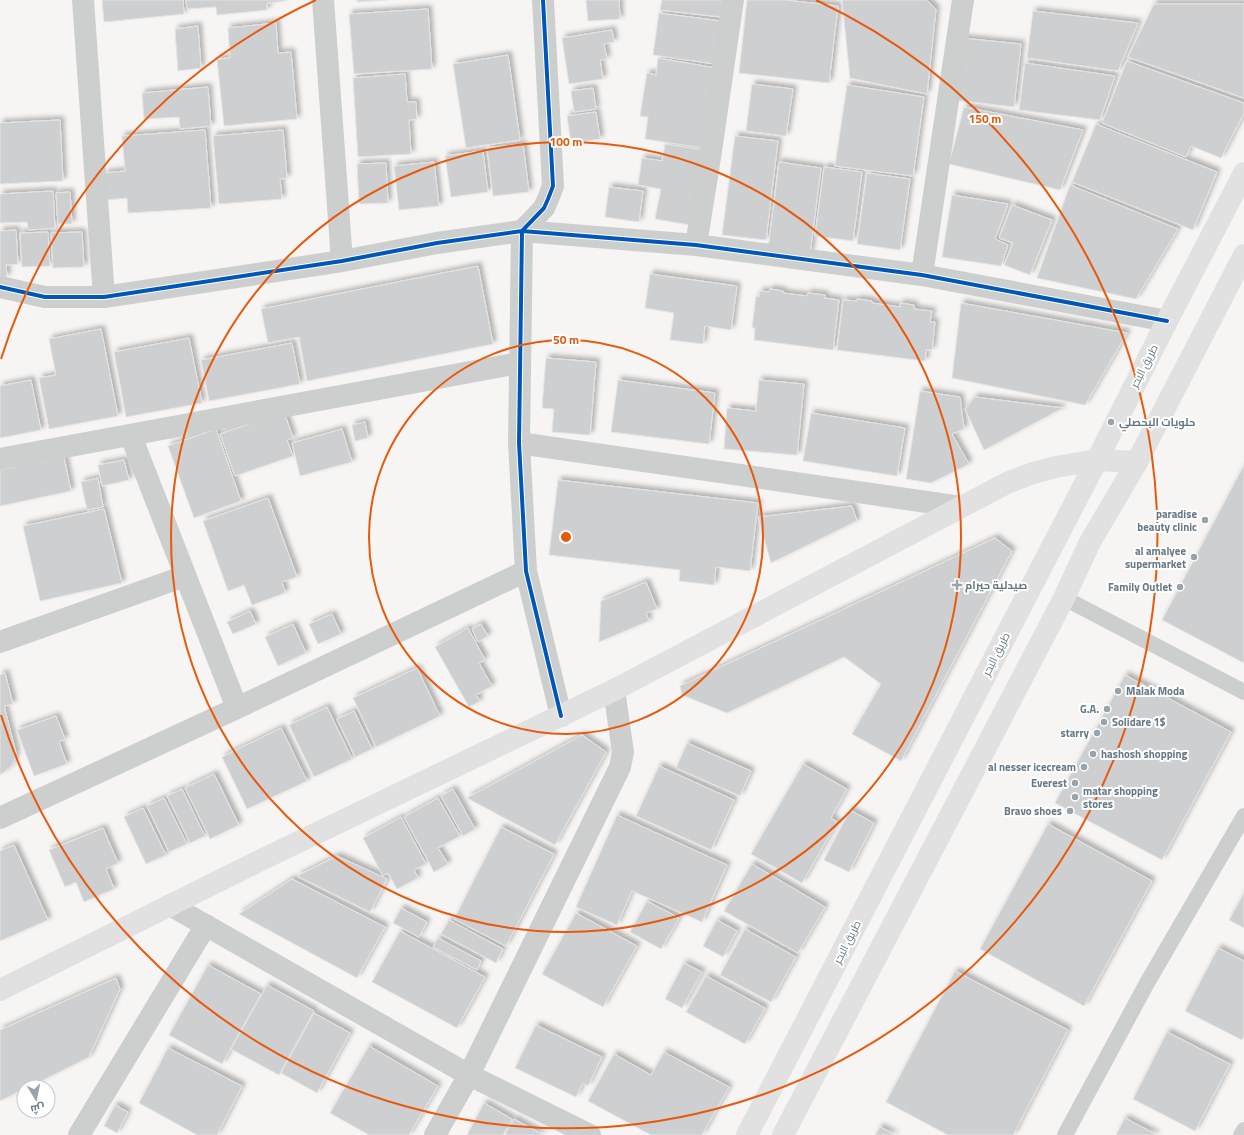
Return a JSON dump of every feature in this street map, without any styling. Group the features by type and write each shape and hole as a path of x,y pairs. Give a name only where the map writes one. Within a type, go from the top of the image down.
{"main road":[{"name":"طريق البحر","path":"747,1135 1244,173"},
{"path":"783,1135 1064,598 1090,542 1137,462 1244,254"},
{"path":"0,990 170,905 614,690 1007,483 1033,473 1056,467 1097,460 1137,462"}],"street":[{"path":"84,0 104,297"},
{"path":"323,0 342,261"},
{"path":"543,0 553,186 544,208 522,231 519,443 526,571 561,716"},
{"path":"696,245 734,0"},
{"path":"922,275 963,0"},
{"path":"0,287 45,297 104,297 342,261 437,243 522,231 696,245 922,275 1167,321"},
{"path":"0,459 520,363"},
{"path":"131,436 237,708"},
{"path":"519,443 961,508"},
{"path":"0,818 526,571"},
{"path":"0,642 185,576"},
{"path":"435,1135 469,1075 620,767 623,752 614,690"},
{"path":"170,905 469,1075 590,1135"},
{"path":"79,1135 206,925"}],"lane":[{"path":"1064,598 1244,692"},
{"path":"1065,1135 1147,983 1244,816"},
{"path":"1241,1135 1244,1130"}],"building":[{"path":"102,0 183,0 184,14 104,22"},
{"path":"186,0 285,1 267,3 267,10 217,15 216,7 187,9"},
{"path":"357,0 386,0 357,2"},
{"path":"586,0 619,0 620,19 588,21"},
{"path":"662,0 724,0 722,17 660,10"},
{"path":"747,0 785,0 838,6 829,83 739,73"},
{"path":"842,0 926,0 936,9 927,94 850,78"},
{"path":"1154,4 1244,4 1244,98 1128,57"},
{"path":"428,9 432,69 354,74 349,14"},
{"path":"1033,11 1138,23 1118,71 1027,58"},
{"path":"659,13 721,21 715,64 653,55"},
{"path":"276,23 278,53 291,52 297,119 224,126 217,59 230,58 228,28"},
{"path":"198,26 201,68 178,71 175,29"},
{"path":"612,30 614,42 604,44 607,59 600,60 603,79 569,84 562,38"},
{"path":"961,38 1021,44 1014,107 954,100"},
{"path":"508,55 520,140 466,148 453,64"},
{"path":"658,58 716,68 703,148 645,139 648,117 640,116 647,73 656,75"},
{"path":"1127,61 1244,103 1244,113 1221,158 1191,146 1186,157 1102,123"},
{"path":"1025,63 1115,76 1100,120 1019,110"},
{"path":"405,74 407,102 416,102 417,119 409,120 411,154 358,157 353,78"},
{"path":"752,84 793,89 786,136 746,131"},
{"path":"847,85 924,97 913,176 835,166"},
{"path":"208,87 211,126 180,129 179,117 144,119 142,93"},
{"path":"593,88 596,109 574,112 571,91"},
{"path":"964,107 1083,130 1060,190 949,164"},
{"path":"596,112 600,139 571,143 567,116"},
{"path":"60,120 63,181 0,184 0,123"},
{"path":"1096,124 1217,172 1193,230 1072,182"},
{"path":"205,130 211,208 128,213 127,198 107,200 105,173 125,171 122,136"},
{"path":"283,130 287,178 280,179 282,199 219,204 213,136"},
{"path":"735,136 778,141 766,240 722,235"},
{"path":"523,144 529,192 493,196 487,148"},
{"path":"665,144 703,150 690,225 655,219 661,189 638,185 642,158 662,161"},
{"path":"483,151 488,192 451,197 445,156"},
{"path":"434,162 439,206 399,210 394,166"},
{"path":"779,162 821,168 810,254 768,249"},
{"path":"386,163 388,203 359,204 357,164"},
{"path":"824,167 862,172 853,241 815,236"},
{"path":"867,173 910,179 900,250 857,244"},
{"path":"1070,185 1178,229 1136,299 1037,278"},
{"path":"609,187 643,191 639,222 605,217"},
{"path":"53,191 55,228 28,230 27,222 0,223 0,194"},
{"path":"70,192 72,224 58,224 56,193"},
{"path":"952,195 1008,204 995,239 1008,245 1001,266 942,257"},
{"path":"1012,205 1052,220 1030,275 1004,265 1013,243 999,238"},
{"path":"16,230 18,264 6,265 7,277 0,277 0,231"},
{"path":"48,232 50,266 22,267 20,233"},
{"path":"82,232 84,267 53,268 51,233"},
{"path":"478,266 493,344 307,381 299,337 268,343 261,309"},
{"path":"650,274 737,286 731,330 705,326 703,344 670,340 674,313 645,308"},
{"path":"770,289 783,291 783,293 807,296 808,293 825,295 824,298 839,300 833,350 754,340 755,328 752,328 756,296 759,297 760,291 769,292"},
{"path":"857,299 900,307 900,303 914,305 914,309 932,311 930,322 935,322 932,350 926,350 925,361 837,350 843,300 857,301"},
{"path":"961,303 1127,333 1085,405 952,378"},
{"path":"101,329 118,416 49,429 39,378 56,375 49,339"},
{"path":"189,338 202,403 126,417 114,352"},
{"path":"292,343 300,384 209,401 201,360"},
{"path":"546,358 596,362 590,435 552,432 554,409 542,408"},
{"path":"31,380 41,430 0,438 0,386"},
{"path":"618,380 715,393 709,444 611,432"},
{"path":"759,380 804,384 797,455 724,449 727,408 756,411"},
{"path":"920,391 960,397 964,429 952,434 969,464 931,483 906,479"},
{"path":"975,397 1063,408 984,450 965,409"},
{"path":"284,412 293,438 287,440 293,456 235,476 220,434"},
{"path":"811,413 905,428 897,476 803,461"},
{"path":"365,422 368,438 355,441 352,425"},
{"path":"216,429 241,501 194,518 168,446"},
{"path":"342,429 352,462 300,476 292,443"},
{"path":"64,457 71,491 0,506 0,470"},
{"path":"124,460 129,480 102,486 98,465"},
{"path":"1244,465 1244,663 1162,620"},
{"path":"98,478 103,507 87,510 81,482"},
{"path":"558,480 758,503 750,571 716,567 714,585 679,581 680,570 549,555"},
{"path":"268,498 297,577 282,582 285,593 252,605 244,585 228,591 203,521"},
{"path":"852,506 857,521 771,563 758,517"},
{"path":"104,509 122,583 40,601 23,526"},
{"path":"995,538 1012,551 901,761 852,734 881,684 844,657 727,713 682,695 680,686"},
{"path":"646,582 657,609 646,613 649,621 599,642 601,601"},
{"path":"250,611 256,624 233,634 227,622"},
{"path":"332,614 341,634 318,644 309,624"},
{"path":"293,624 306,653 278,666 265,637"},
{"path":"481,624 488,636 478,642 472,629"},
{"path":"468,628 485,660 479,663 492,686 476,695 480,701 469,707 435,647"},
{"path":"417,668 440,716 376,747 353,698"},
{"path":"5,673 13,704 4,706 16,753 14,762 0,775 0,675"},
{"path":"1125,675 1231,732 1162,860 1055,803"},
{"path":"327,707 352,759 314,777 289,725"},
{"path":"354,711 372,749 355,757 337,719"},
{"path":"56,716 65,739 59,742 67,764 34,776 17,730"},
{"path":"281,728 307,781 247,809 222,757"},
{"path":"582,735 606,752 555,845 467,798"},
{"path":"687,743 751,771 740,796 676,768"},
{"path":"803,764 847,789 831,818 837,822 802,883 751,854"},
{"path":"659,766 734,800 711,850 636,816"},
{"path":"214,774 239,825 210,839 185,788"},
{"path":"182,789 205,836 190,843 167,796"},
{"path":"453,789 475,829 463,836 441,796"},
{"path":"164,798 187,844 169,852 147,806"},
{"path":"438,798 460,836 438,848 448,864 434,872 404,817"},
{"path":"143,808 166,855 146,864 124,817"},
{"path":"850,810 874,823 849,872 824,860"},
{"path":"617,815 727,865 702,922 632,891 617,925 576,907"},
{"path":"401,817 426,864 414,870 418,878 397,889 388,873 383,876 363,838"},
{"path":"1048,824 1152,881 1084,1006 980,949"},
{"path":"501,827 554,854 506,946 454,919"},
{"path":"103,828 118,863 106,869 114,889 84,902 76,882 65,887 49,850"},
{"path":"14,845 48,920 0,941 0,851"},
{"path":"337,856 387,879 370,912 297,876"},
{"path":"752,864 825,907 798,953 724,911"},
{"path":"292,879 385,927 357,978 239,914"},
{"path":"1244,893 1244,928 1229,920"},
{"path":"647,901 679,918 661,949 630,932"},
{"path":"401,908 427,922 419,937 393,923"},
{"path":"576,913 637,946 603,1007 542,974"},
{"path":"449,920 503,949 496,963 441,934"},
{"path":"717,920 737,931 723,957 703,946"},
{"path":"745,929 796,957 771,1002 720,975"},
{"path":"400,931 485,977 457,1028 372,982"},
{"path":"438,938 481,961 477,970 433,947"},
{"path":"1218,948 1244,961 1244,1035 1242,1040 1185,1011"},
{"path":"684,963 702,972 682,1008 665,999"},
{"path":"208,965 261,994 222,1064 169,1035"},
{"path":"955,971 1068,1030 1013,1135 948,1135 886,1102"},
{"path":"706,976 765,1008 745,1044 686,1012"},
{"path":"116,978 120,989 89,1057 45,1079 16,1079 16,1093 0,1101 0,1030"},
{"path":"267,985 314,1011 279,1075 231,1049"},
{"path":"314,1013 350,1033 317,1093 281,1073"},
{"path":"536,1025 602,1057 588,1086 583,1083 576,1097 515,1068"},
{"path":"1167,1032 1230,1064 1195,1131 1133,1099"},
{"path":"369,1046 438,1086 409,1135 369,1135 330,1113"},
{"path":"168,1048 242,1086 217,1135 197,1135 139,1103"},
{"path":"664,1052 729,1087 702,1135 651,1135 588,1101 614,1054 651,1075"},
{"path":"484,1103 512,1119 503,1135 467,1135"},
{"path":"115,1105 128,1112 117,1133 104,1126"},
{"path":"1125,1118 1157,1135 1116,1135"},
{"path":"514,1119 543,1135 505,1135"},
{"path":"880,1127 895,1135 875,1135"}],"cycle path":[{"path":"543,0 553,186 544,208 522,231 519,443 526,571 561,716"},
{"path":"0,287 45,297 104,297 342,261 437,243 522,231 696,245 922,275 1167,321"}],"place":[{"name":"حلويات البحصلي","path":"1111,422"},
{"name":"paradise beauty clinic","path":"1205,520"},
{"name":"al amalyee supermarket","path":"1194,557"},
{"name":"صيدلية حيرام","path":"957,585"},
{"name":"Family Outlet","path":"1180,587"},
{"name":"Malak Moda","path":"1118,691"},
{"name":"G.A.","path":"1107,709"},
{"name":"Solidare 1$","path":"1104,722"},
{"name":"starry","path":"1097,733"},
{"name":"hashosh shopping","path":"1093,754"},
{"name":"al nesser icecream","path":"1084,767"},
{"name":"Everest","path":"1075,783"},
{"name":"matar shopping stores","path":"1075,797"},
{"name":"Bravo shoes","path":"1070,811"}]}
